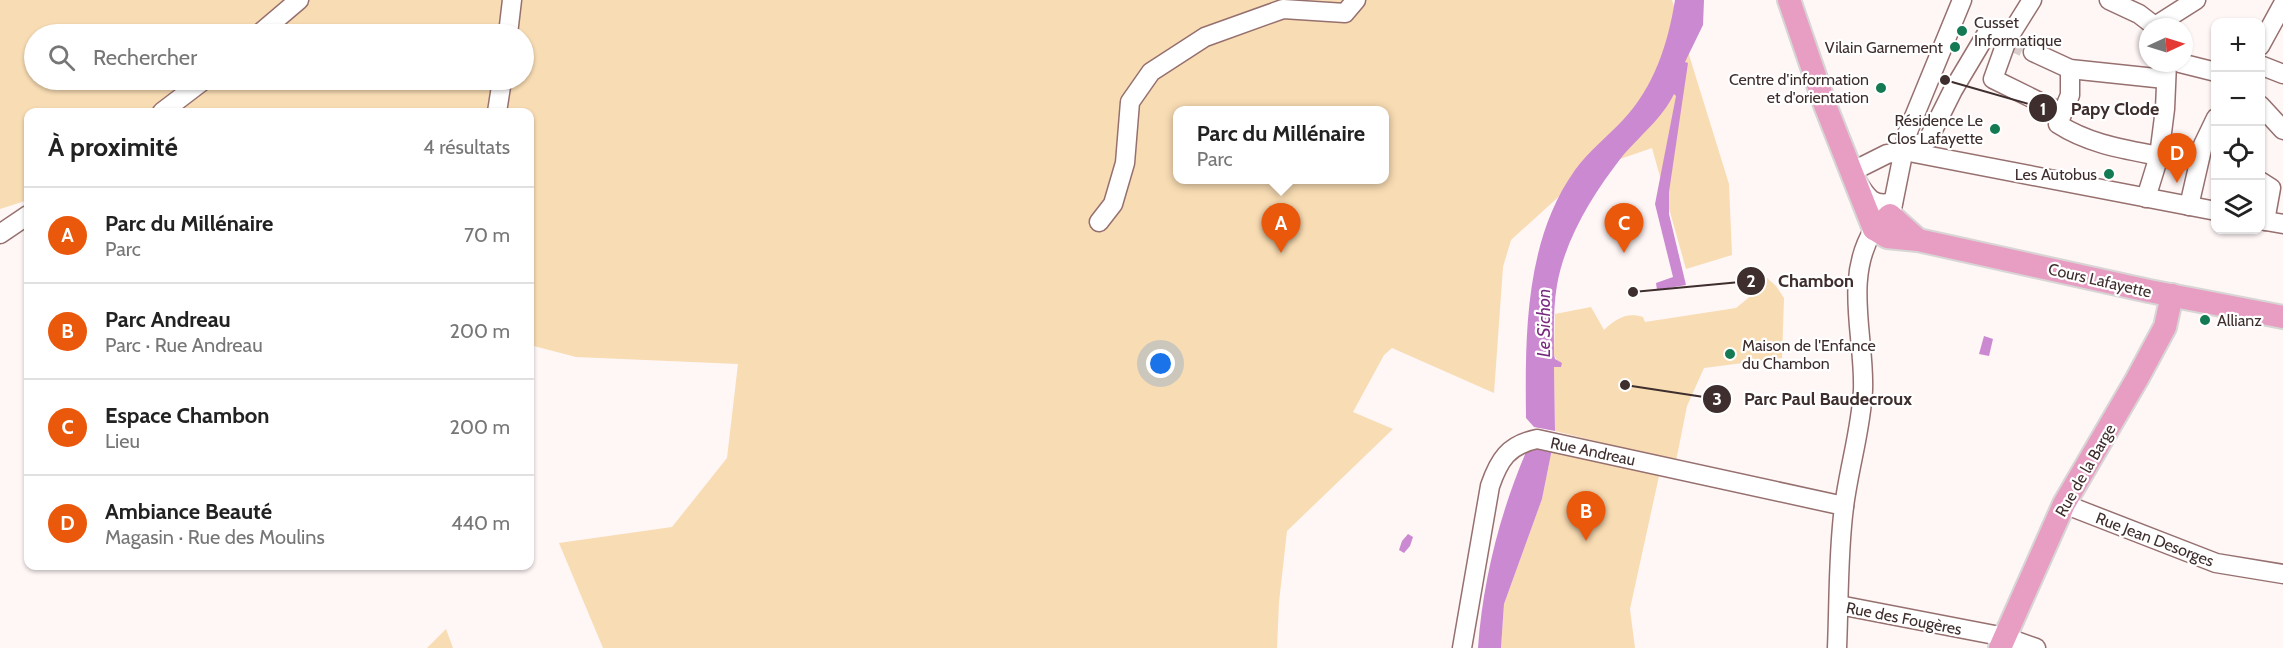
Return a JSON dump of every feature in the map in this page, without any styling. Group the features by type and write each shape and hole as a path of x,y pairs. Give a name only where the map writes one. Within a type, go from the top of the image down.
{"main road":[{"path":"1789,0 1851,172 1886,215"},
{"name":"Cours Lafayette","path":"1886,215 1918,240 2283,317"},
{"name":"Rue de la Barge","path":"2003,642 2064,504 2165,327 2172,295"}],"street":[{"path":"271,24 299,0"},
{"path":"509,24 512,0"},
{"path":"1099,222 1113,204 1125,163 1130,102 1151,72 1204,37 1283,9 1345,13 1356,0"},
{"path":"1837,648 1844,506 1860,424 1863,389 1863,363 1856,302 1861,260 1866,244 1886,215 1907,134 1962,0"},
{"path":"2032,0 2007,40 1993,79 2052,108"},
{"path":"2168,18 2196,0"},
{"path":"2112,1 2145,18"},
{"path":"2265,37 2283,5"},
{"path":"1851,172 1887,154 1904,151 1928,140 1953,90 1987,33 2007,40"},
{"path":"2033,52 2070,69 2139,70"},
{"path":"2193,66 2211,71"},
{"path":"2265,67 2283,74"},
{"path":"2070,69 2070,95 2058,124 2074,134 2107,146 2159,156"},
{"path":"2146,198 2159,156 2165,109 2166,72"},
{"path":"167,108 191,90"},
{"path":"498,108 500,90"},
{"path":"2265,110 2283,130"},
{"path":"2189,206 2209,149 2214,126"},
{"path":"1904,151 2211,210"},
{"path":"2265,184 2271,188 2265,212"},
{"path":"0,234 24,218"},
{"path":"2265,220 2283,224"},
{"name":"Rue Andreau","path":"1462,648 1490,486 1503,458 1512,448 1523,442 1537,439 1844,506"},
{"name":"Rue Jean Desorges","path":"2064,504 2216,563 2283,574"},
{"name":"Rue des Fougères","path":"1839,605 2036,648"}],"shaded area":[{"path":"0,0 1672,0 1729,184 1732,255 1686,269 1652,148 1588,170 1511,240 1503,267 1494,393 1392,348 1384,355 1353,412 1393,429 1287,531 1279,602 1277,648 603,648 559,543 672,527 727,458 738,364 576,357 534,346 534,108 24,108 24,201 0,209"},
{"path":"1767,278 1784,298 1782,358 1704,368 1687,406 1676,461 1555,431 1554,366 1561,367 1554,355 1555,314 1591,307 1604,330 1617,320 1631,315 1643,317 1645,322 1736,308"},
{"path":"1552,449 1659,476 1630,609 1635,648 1501,648 1504,604 1542,499"},
{"path":"446,629 453,648 427,648"}],"water":[{"name":"Le Sichon","path":"1675,0 1704,0 1703,25 1685,62 1688,63 1669,192 1669,214 1686,285 1657,290 1656,283 1673,277 1655,204 1676,96 1674,94 1663,112 1611,172 1573,234 1561,268 1555,302 1554,355 1555,359 1562,363 1561,367 1554,367 1555,431 1534,427 1526,418 1526,354 1531,289 1546,226 1558,197 1575,170 1623,120 1643,94 1664,49"},
{"path":"1984,336 1993,339 1989,356 1979,354"},
{"path":"1529,445 1552,449 1542,499 1504,604 1501,648 1478,648 1484,596 1495,544 1510,494"},
{"path":"1408,534 1413,537 1404,553 1399,550"}],"tunnel":[{"path":"2007,40 2033,52"}],"place":[{"name":"Cusset Informatique","path":"1962,31"},
{"name":"Vilain Garnement","path":"1955,47"},
{"name":"Papy Clode","path":"1945,80"},
{"name":"Centre d'information et d'orientation","path":"1881,88"},
{"name":"Résidence Le Clos Lafayette","path":"1995,129"},
{"name":"Les Autobus","path":"2109,174"},
{"name":"Ambiance Beauté","path":"2177,183"},
{"name":"Parc du Millénaire","path":"1281,253"},
{"name":"Espace Chambon","path":"1624,253"},
{"name":"Chambon","path":"1633,292"},
{"name":"Allianz","path":"2205,320"},
{"name":"Maison de l'Enfance du Chambon","path":"1730,354"},
{"name":"Parc Paul Baudecroux","path":"1625,385"},
{"name":"Parc Andreau","path":"1586,541"}]}
